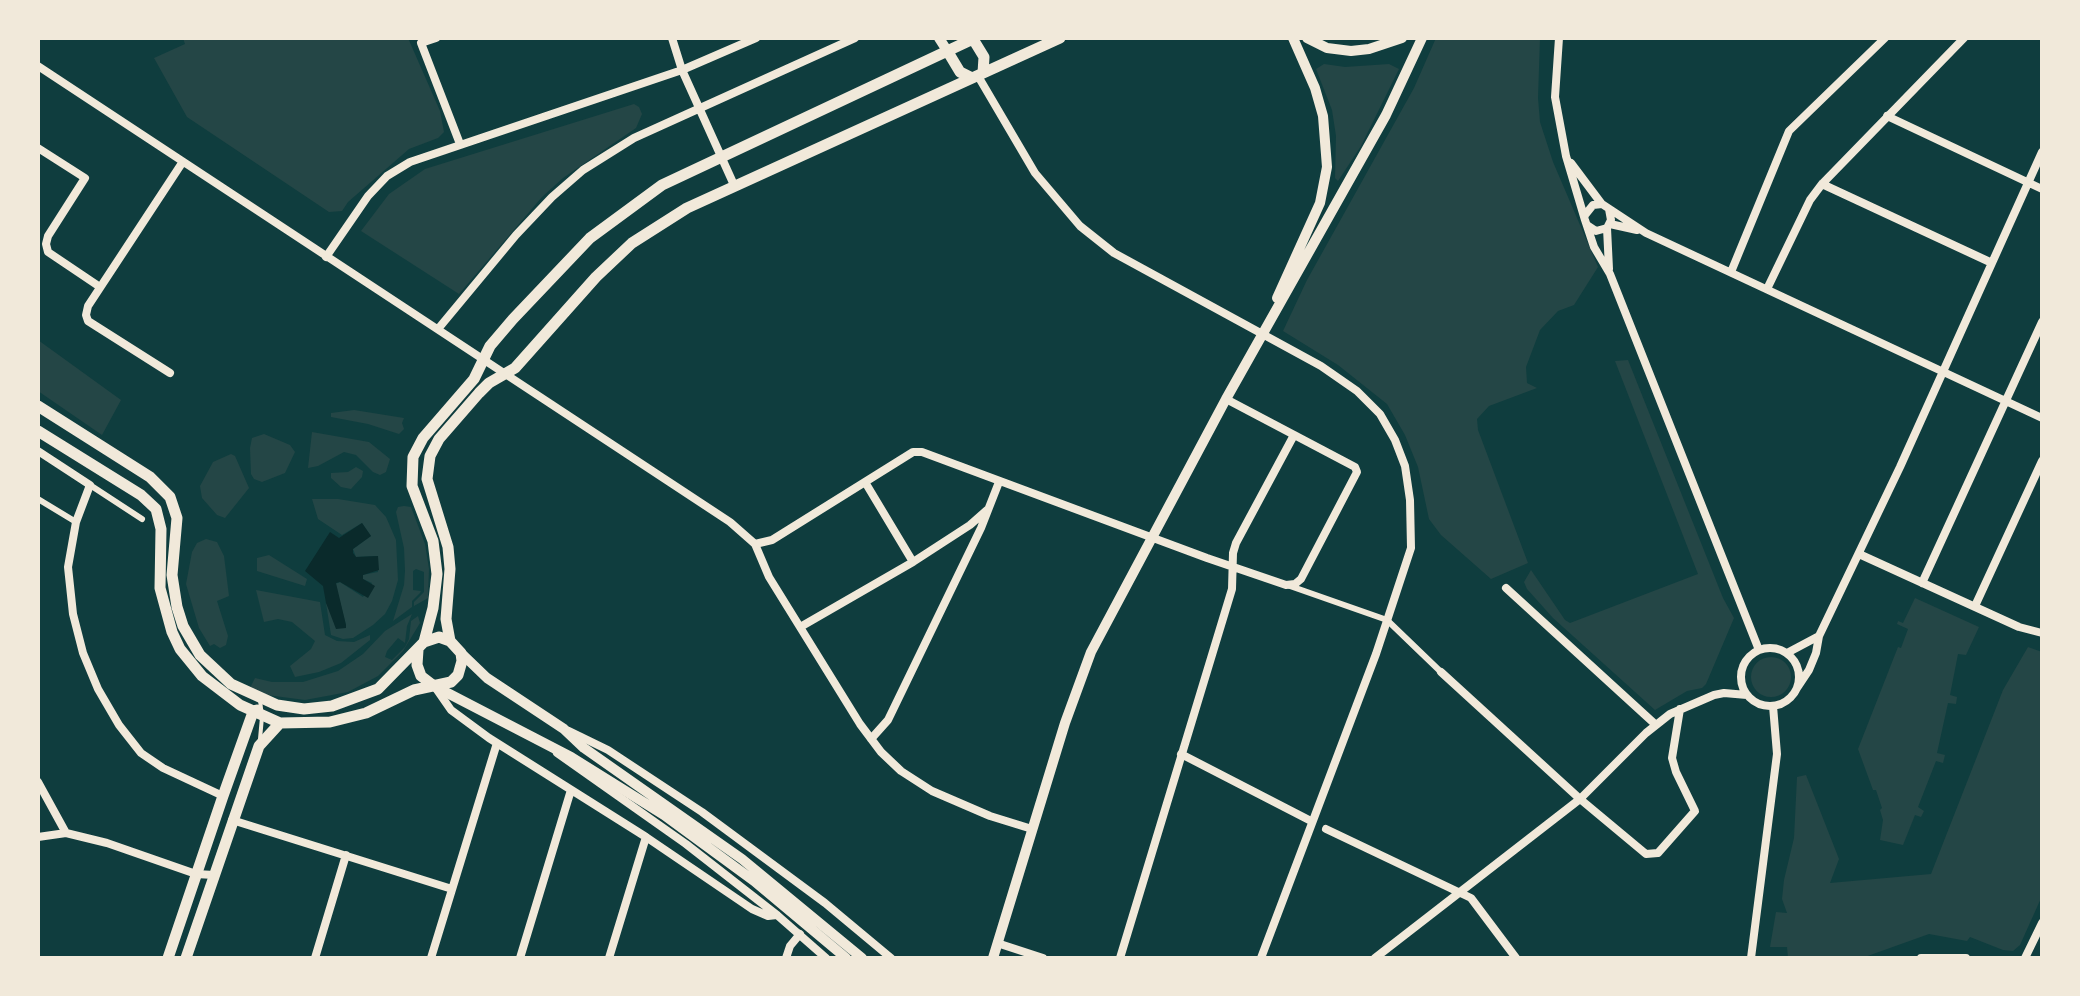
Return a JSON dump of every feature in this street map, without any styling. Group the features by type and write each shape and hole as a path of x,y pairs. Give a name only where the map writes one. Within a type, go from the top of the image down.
{"main road":[{"path":"434,686 421,676 417,665 433,608 437,566 427,520 412,486 410,473 413,457 423,438 474,379 484,357 513,319 590,238 662,185 974,38 984,57 977,76"},
{"path":"450,641 446,619 450,578 448,547 427,471 434,447 479,393 489,383 508,373 596,277 632,243 687,208 1060,38"},
{"path":"948,52 960,72 977,76"},
{"path":"38,406 140,469 170,497 177,530 172,563 173,587 183,626 211,668 259,709"},
{"path":"38,431 141,495 156,509 161,529 159,578 166,616 180,649 202,676 280,723 300,725 348,719 414,690 451,682 458,675 461,653 450,641 439,637 421,645 378,689 332,706 304,709 277,705 259,709"},
{"path":"168,958 223,796 259,709"},
{"path":"186,958 259,746 280,723"}],"street":[{"path":"436,38 420,40 460,144"},
{"path":"672,38 682,70 734,185"},
{"path":"326,257 368,196 387,176 410,162 682,70 756,38"},
{"path":"438,329 516,235 583,170 634,138 855,38"},
{"path":"939,38 948,52"},
{"path":"1272,315 1320,203 1327,167 1323,116 1315,88 1293,38"},
{"path":"1307,38 1327,48 1351,51 1369,49 1402,38"},
{"path":"993,958 1085,667 1226,399 1386,115 1422,38"},
{"path":"1559,38 1555,97 1566,156 1594,247 1610,274 1759,650"},
{"path":"1731,272 1789,131 1885,38"},
{"path":"1767,289 1810,200 1822,184 1964,38"},
{"path":"38,66 714,509 755,544 769,577 871,739 901,771 932,791 990,816 1032,829"},
{"path":"977,76 1035,173 1080,226 1114,253 1335,374 1380,414 1405,466 1410,500 1411,548 1261,958"},
{"path":"1887,116 2042,189"},
{"path":"38,148 85,178 48,236 48,252 100,287"},
{"path":"1797,688 1798,668 1787,653 1768,648 1759,650 1745,661 1741,678 1747,695 1754,701 1773,706 1788,699 1797,688 1816,653 1819,636 2042,152"},
{"path":"1566,156 1592,195 1646,233 2042,418"},
{"path":"170,373 88,321 86,315 100,287 182,163"},
{"path":"1822,184 1992,263"},
{"path":"1585,219 1593,205 1604,205"},
{"path":"1604,205 1612,216 1608,226 1610,274"},
{"path":"1585,219 1596,231 1608,226 1646,233"},
{"path":"1922,583 2042,322"},
{"path":"1226,399 1355,467 1357,472 1301,579 1295,584 1286,585"},
{"path":"1120,958 1232,589 1236,543 1294,435"},
{"path":"38,451 142,519"},
{"path":"755,544 772,540 913,452 922,452 1152,538 1387,620 1580,799 1646,854 1658,853 1695,811 1672,758 1680,709"},
{"path":"1975,606 2042,461"},
{"path":"865,482 913,562"},
{"path":"871,739 888,720 999,482"},
{"path":"90,485 76,522 68,567 73,614 83,653 98,689 119,725 141,753 163,768 223,796"},
{"path":"38,499 76,522"},
{"path":"802,626 913,562 989,509"},
{"path":"1859,554 2019,627 2042,633"},
{"path":"1506,588 1656,725"},
{"path":"1787,653 1819,636"},
{"path":"461,653 487,678 564,729 608,750 702,812 825,903 891,958"},
{"path":"434,686 451,710 497,743 646,837 752,909 768,916 777,915"},
{"path":"434,686 593,770 704,843 846,958"},
{"path":"1375,958 1580,799 1656,725 1680,709 1724,693 1747,695"},
{"path":"1751,958 1777,754 1773,706"},
{"path":"564,729 584,748 742,859 862,958"},
{"path":"431,958 497,743"},
{"path":"551,747 570,764 686,844 777,915 826,958"},
{"path":"1181,754 1326,829 1471,898 1516,958"},
{"path":"38,782 66,833"},
{"path":"520,958 571,790"},
{"path":"232,820 452,889"},
{"path":"38,837 66,833 107,843 196,874 214,875"},
{"path":"609,958 646,837"},
{"path":"315,958 346,855"},
{"path":"2025,958 2042,923"},
{"path":"786,958 790,946 800,934"},
{"path":"997,943 1043,958"},
{"path":"1921,958 1966,958"}],"lane":[{"path":"259,709 259,746"}],"shaded area":[{"path":"183,38 408,38 440,111 444,132 438,138 409,149 348,202 342,211 329,212 187,117 154,58 185,44"},
{"path":"1436,38 1540,38 1540,122 1553,162 1598,267 1574,305 1558,311 1540,330 1526,367 1527,383 1537,388 1489,406 1477,419 1478,430 1528,563 1491,579 1441,535 1429,519 1418,467 1405,435 1387,404 1338,365 1283,331 1307,280 1414,88"},
{"path":"1324,64 1345,67 1389,64 1399,69 1361,146 1338,181 1335,178 1336,136 1332,110 1316,69"},
{"path":"634,104 642,114 636,128 563,178 542,197 459,294 361,231 389,194 425,169"},
{"path":"38,340 121,400 102,435 38,391"},
{"path":"1628,360 1723,598 1734,618 1706,684 1655,710 1553,618 1524,582 1531,570 1570,623 1698,574 1615,361"},
{"path":"354,410 404,418 404,429 399,434 331,417 331,413"},
{"path":"312,432 369,442 390,459 386,472 380,475 373,472 356,455 344,452 308,468"},
{"path":"264,434 290,445 295,452 285,473 262,482 251,474 250,448 252,438"},
{"path":"231,454 235,456 249,488 225,518 217,515 202,498 200,486 213,462"},
{"path":"356,467 363,471 362,477 351,489 341,487 331,478 331,473 348,472"},
{"path":"312,499 338,499 375,505 386,517 396,540 398,580 392,601 385,614 353,638 331,635 326,603 346,625 335,584 340,582 363,597 372,583 363,579 362,575 378,572 376,556 356,557 353,549 371,536 362,523 342,535 318,519"},
{"path":"398,507 411,507 425,544 429,569 428,598 414,606 424,592 424,572 416,569 413,571 413,590 421,591 412,601 412,607 393,621 404,585 404,548 396,512"},
{"path":"362,523 371,536 353,549 353,553 356,557 378,556 379,570 363,575 363,579 375,586 368,598 340,582 336,583 346,628 336,629 323,586 305,571 330,532 339,538"},
{"path":"206,539 217,542 224,556 229,596 217,601 228,636 226,645 220,648 214,644 210,646 199,628 186,584 192,552 197,543"},
{"path":"269,555 307,579 305,586 257,571 257,558"},
{"path":"256,590 320,602 325,635 337,641 354,642 370,635 370,640 341,663 295,677 290,666 311,649 315,641 292,622 278,619 264,622"},
{"path":"1915,598 1979,627 1966,655 1958,654 1950,695 1957,697 1956,704 1948,703 1937,753 1945,755 1943,763 1936,761 1918,807 1924,811 1921,817 1915,815 1903,845 1880,840 1882,808 1858,749 1908,629 1897,624 1898,621 1903,623"},
{"path":"412,614 405,643 398,638 385,657 392,660 405,647 411,621 418,616 420,623 403,651 378,676 348,692 305,700 267,695 250,688 255,678 272,682 303,682 338,671 363,654 385,631"},
{"path":"2028,647 2042,652 2042,896 2020,945 2013,951 2003,950 1970,937 1967,941 1929,934 1862,958 1788,958 1787,947 1770,947 1776,912 1787,913 1782,899 1794,838 1797,777 1806,775 1839,859 1830,883 1931,874 2003,690"},
{"path":"1771,657 1785,663 1791,677 1785,691 1771,697 1757,691 1751,677 1757,663"}]}
